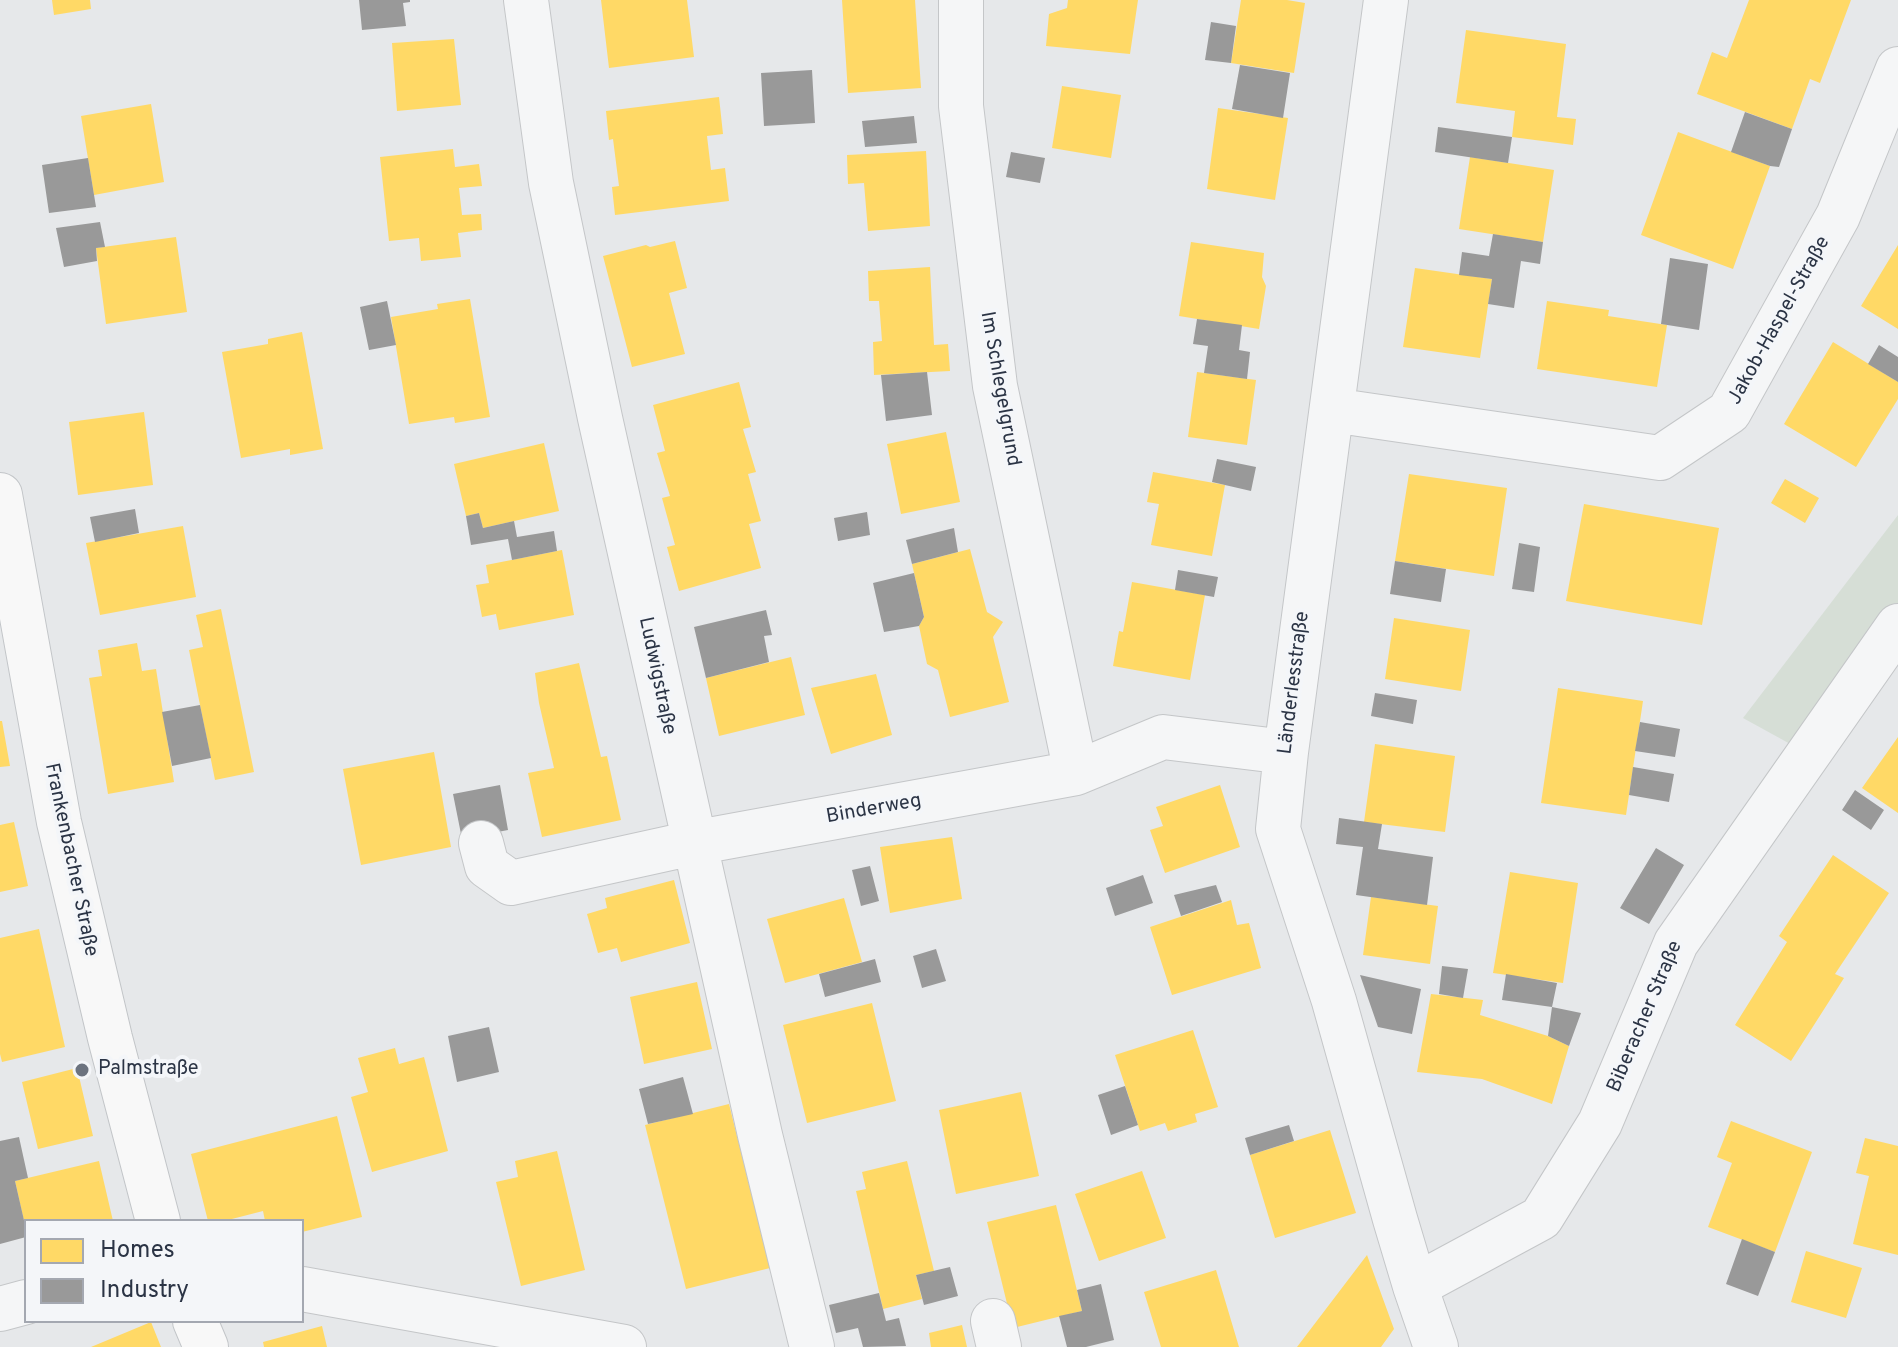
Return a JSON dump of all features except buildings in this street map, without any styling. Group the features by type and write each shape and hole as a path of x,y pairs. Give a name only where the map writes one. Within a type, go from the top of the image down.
{"main road":[{"name":"Frankenbacher Straße","path":"0,495 59,822 110,1038 157,1219"},
{"path":"196,1323 206,1347"}],"street":[{"name":"Ludwigstraße","path":"526,0 551,183 603,433 693,843 812,1347"},
{"name":"Im Schlegelgrund","path":"961,0 961,106 995,386 1076,773"},
{"name":"Länderlesstraße","path":"1386,0 1278,829 1334,1001 1415,1286 1436,1347"},
{"name":"Jakob-Haspel-Straße","path":"1332,410 1660,458 1729,412 1838,216 1898,69"},
{"name":"Biberacher Straße","path":"1415,1286 1541,1218 1600,1123 1676,943 1898,626"},
{"name":"Binderweg","path":"481,843 487,866 511,883 693,843 1076,773 1163,737 1286,752"},
{"path":"304,1289 624,1347"},
{"path":"0,1309 24,1303"}],"shaded area":[{"path":"1898,515 1898,605 1803,751 1743,718"}],"place":[{"name":"Palmstraße","path":"82,1070"}]}
